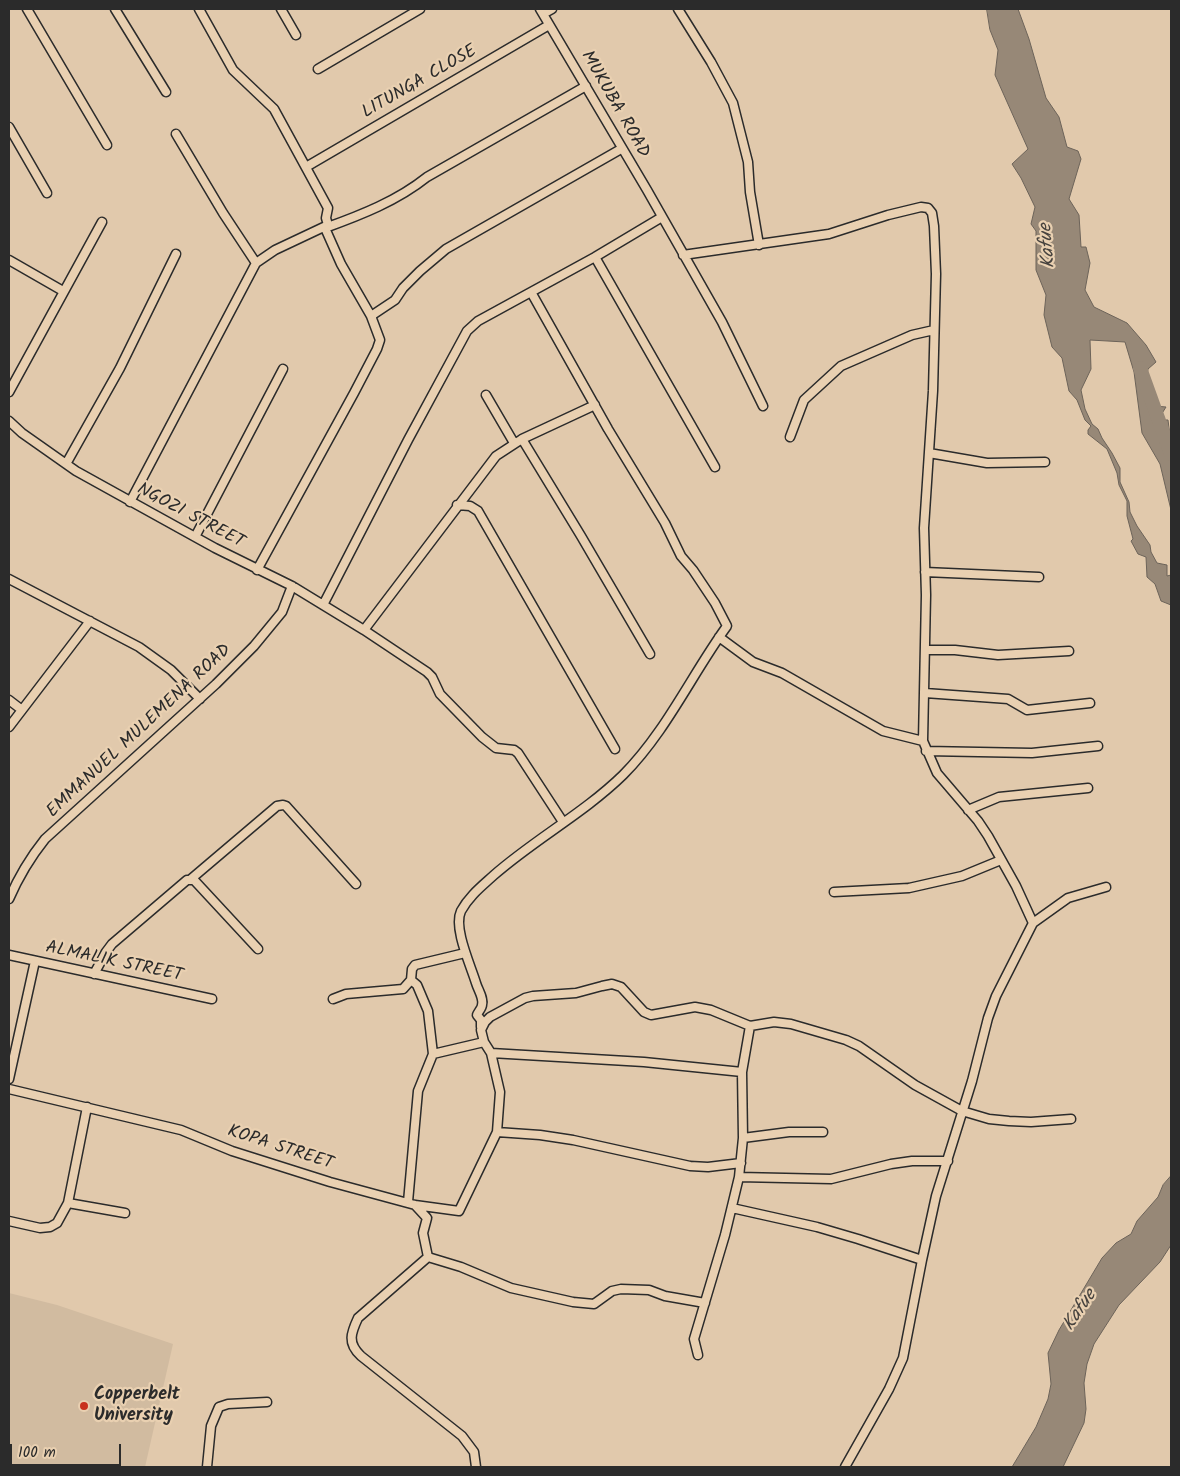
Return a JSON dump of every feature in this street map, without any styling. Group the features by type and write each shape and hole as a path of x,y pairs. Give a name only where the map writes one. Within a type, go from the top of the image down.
{"street":[{"path":"27,9 107,146"},
{"path":"115,9 166,92"},
{"path":"199,9 233,70 274,109 306,167 328,208 327,227 341,264 371,316 380,340 377,349 257,570"},
{"path":"281,9 296,35"},
{"path":"318,69 420,9"},
{"path":"541,11 552,9"},
{"path":"678,9 711,62 733,103 748,162 750,192 760,245"},
{"name":"MUKUBA ROAD","path":"541,11 722,322 763,406"},
{"name":"LITUNGA CLOSE","path":"306,167 549,25"},
{"path":"130,502 256,263 275,250 380,206 410,190 427,177 586,86"},
{"path":"9,126 46,193"},
{"path":"176,134 223,213 256,263"},
{"path":"371,316 395,300 403,288 420,271 446,249 622,149"},
{"path":"683,255 828,234 888,214 916,208 928,208 932,213 936,240 929,453 924,528 926,650 923,741 937,774 978,821 1001,860 1033,923"},
{"path":"324,605 408,440 467,331 478,321 595,257 662,217"},
{"path":"9,392 102,222"},
{"path":"66,464 120,368 176,254"},
{"path":"595,257 715,467"},
{"path":"9,260 63,291"},
{"path":"531,292 665,523 681,556 693,570 727,626 694,678 642,752 624,774 599,796 503,868 468,900 460,913 458,920 465,953 474,972 481,996 482,1005 477,1015 481,1020 484,1042 492,1054 500,1092 496,1132 540,1134 690,1166 708,1167 741,1163"},
{"path":"790,437 804,400 841,366 912,334 934,330"},
{"path":"195,537 283,369"},
{"path":"486,395 581,536 650,654"},
{"path":"364,630 496,456 518,441 595,405"},
{"name":"NGOZI STREET","path":"9,421 22,433 66,464 130,502 257,570 292,586 428,672 440,694 482,737 496,748 514,750 518,753 563,822"},
{"path":"929,453 987,463 1046,462"},
{"path":"457,505 470,506 478,511 615,749"},
{"path":"925,572 1040,577"},
{"path":"9,579 139,647 170,670 200,699"},
{"name":"EMMANUEL MULEMENA ROAD","path":"9,899 29,858 45,839 200,699 248,652 282,612 292,586"},
{"path":"9,727 90,621"},
{"path":"719,637 753,662 782,673 883,731 923,741"},
{"path":"926,650 955,650 998,655 1069,651"},
{"path":"925,693 1008,699 1028,710 1090,703"},
{"path":"9,700 22,710"},
{"path":"926,751 1024,753 1098,746"},
{"path":"968,810 999,797 1088,788"},
{"path":"94,974 112,944 185,881 191,880 277,806 286,806 356,884"},
{"path":"834,892 909,888 962,876 1001,860"},
{"path":"191,880 194,880 258,949"},
{"path":"845,1467 889,1389 903,1358 936,1196 996,996 1033,923 1068,898 1106,887"},
{"path":"333,1000 346,994 403,989 411,980 412,968 415,965 465,953"},
{"name":"ALMALIK STREET","path":"9,955 212,999"},
{"path":"9,1079 35,961"},
{"path":"411,980 417,985 428,1011 433,1054 418,1091 412,1203 427,1218 423,1234 428,1257"},
{"path":"481,1030 490,1017 526,998 576,993 612,984 621,987 644,1012 651,1015 695,1007 711,1010 750,1026 774,1022 791,1024 846,1040 859,1046 915,1085 962,1110 989,1119 1009,1122 1031,1122 1072,1118"},
{"path":"698,1355 694,1339 732,1208 739,1177 743,1138 742,1072 750,1026"},
{"path":"433,1054 484,1042"},
{"path":"492,1054 644,1062 742,1072"},
{"name":"KOPA STREET","path":"9,1089 181,1130 232,1151 290,1170 412,1203 459,1211 496,1132"},
{"path":"9,1221 40,1228 50,1228 57,1223 68,1203 87,1107"},
{"path":"743,1138 789,1132 824,1132"},
{"path":"739,1177 831,1179 891,1164 912,1161 948,1161"},
{"path":"68,1203 124,1213"},
{"path":"732,1208 826,1230 922,1260"},
{"path":"428,1257 461,1267 511,1288 573,1302 594,1304 612,1291 621,1289 649,1290 665,1296 705,1303"},
{"path":"428,1257 358,1318 353,1329 352,1341 354,1349 361,1356 462,1436 474,1452 476,1467"},
{"path":"207,1467 211,1426 219,1407 228,1404 267,1402"}],"shaded area":[{"name":"Copperbelt University","path":"9,1293 57,1305 173,1344 145,1467 9,1467"}],"water":[{"path":"987,9 1018,9 1046,98 1059,117 1067,147 1078,151 1081,159 1069,199 1079,215 1081,247 1086,247 1090,263 1085,290 1094,307 1127,323 1146,345 1156,362 1148,369 1146,389 1155,406 1166,407 1161,415 1165,420 1168,420 1171,444 1171,510 1160,464 1142,433 1134,372 1125,342 1090,340 1091,369 1081,390 1085,409 1092,424 1098,429 1120,468 1120,482 1129,502 1130,512 1150,545 1151,552 1157,563 1167,565 1167,576 1171,575 1171,605 1161,601 1155,584 1147,577 1146,557 1138,554 1131,541 1133,539 1127,516 1127,501 1119,485 1117,473 1107,449 1088,434 1091,426 1085,420 1077,400 1069,391 1062,358 1052,347 1044,315 1046,295 1036,270 1036,231 1031,224 1035,207 1012,164 1028,149 995,75 998,50 990,30"},
{"path":"1171,1176 1171,1245 1160,1262 1119,1305 1094,1344 1087,1364 1084,1383 1086,1409 1084,1423 1063,1467 1012,1467 1036,1427 1048,1399 1051,1384 1048,1353 1059,1330 1102,1258 1116,1243 1131,1234 1137,1221 1158,1197 1163,1185"}],"waterway":[{"name":"Kafue","path":"1140,368 1171,454"}],"place":[{"name":"Copperbelt University","path":"84,1406"}]}
